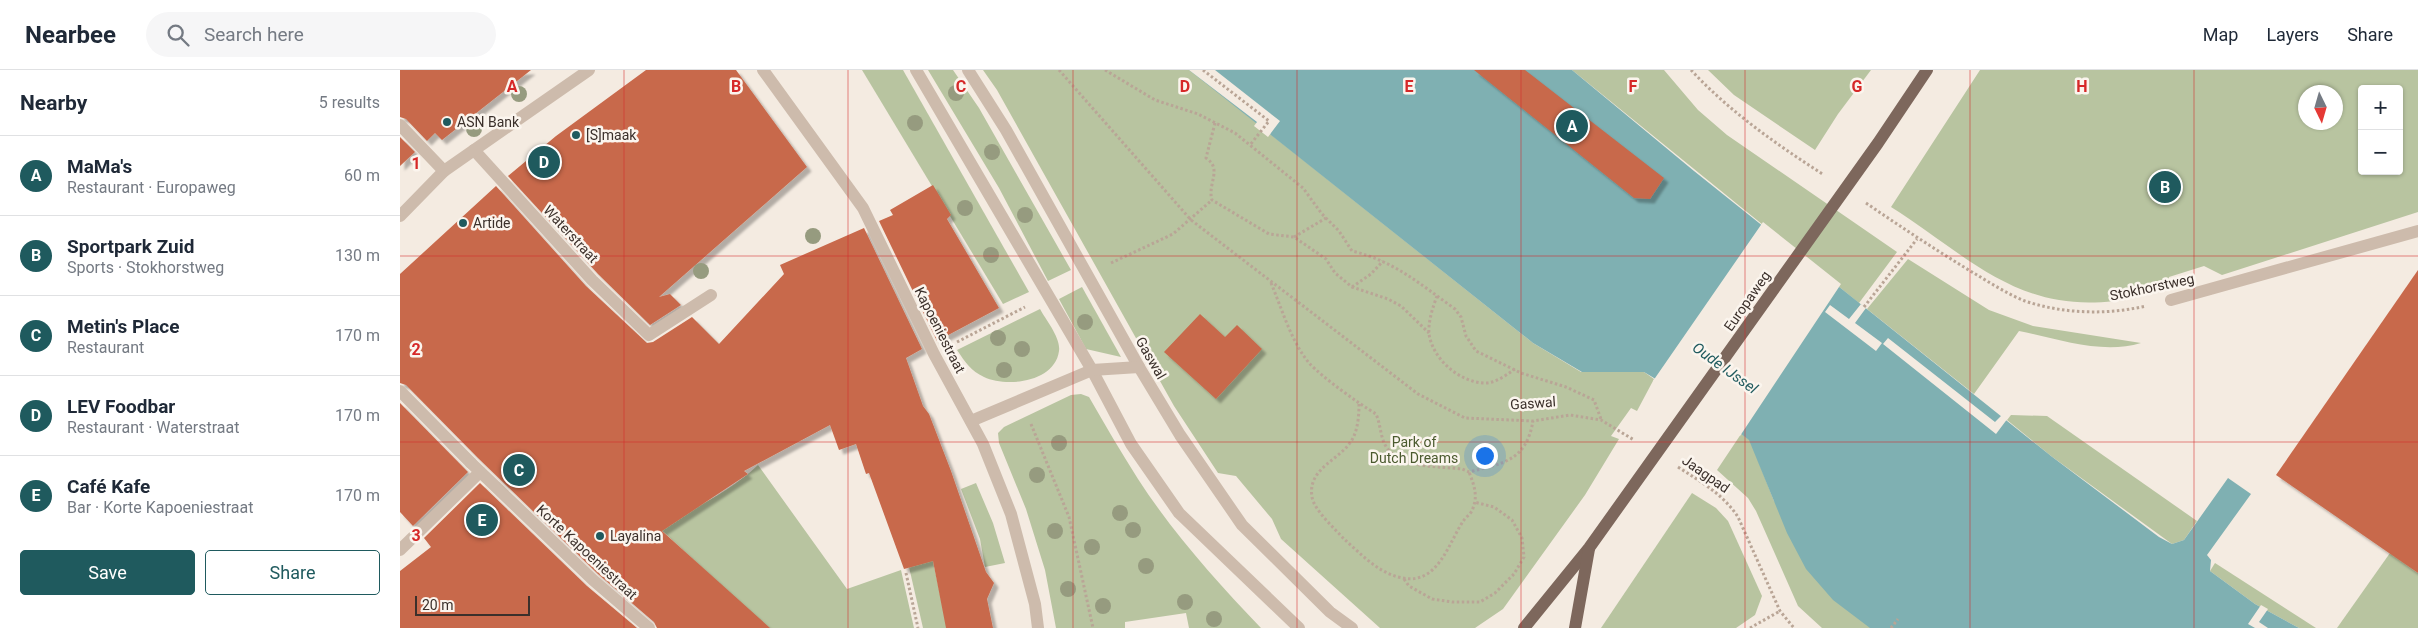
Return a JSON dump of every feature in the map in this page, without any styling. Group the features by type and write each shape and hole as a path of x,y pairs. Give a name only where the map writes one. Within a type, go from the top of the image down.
{"main road":[{"name":"Europaweg","path":"1524,628 1589,548 1878,144 1927,70"},
{"name":"Europaweg","path":"1576,628 1589,548"}],"street":[{"path":"400,216 444,171 589,70"},
{"name":"Kapoeniestraat","path":"763,70 864,208 934,354 983,444 1011,514 1035,604 1038,628"},
{"path":"916,70 1092,370 1131,444 1179,513 1299,628"},
{"name":"Gaswal","path":"968,70 1006,130 1139,367 1180,435 1242,525 1330,612 1352,628"},
{"path":"400,125 444,171"},
{"name":"Waterstraat","path":"474,150 592,280 649,335 711,294"},
{"name":"Stokhorstweg","path":"2171,300 2418,231"},
{"path":"971,421 1092,370 1139,367"},
{"name":"Korte Kapoeniestraat","path":"400,391 480,472 593,580 649,628"},
{"path":"400,550 480,472"}],"path":[{"name":"Gaswal","path":"1059,70 1192,220 1418,394 1465,418 1533,420 1570,415 1601,420"},
{"path":"1203,70 1269,121 1250,146"},
{"path":"1691,70 1708,88 1764,136"},
{"path":"1107,71 1155,100 1198,114 1235,133 1303,188 1326,218 1339,231 1352,251 1383,261 1404,271 1455,309 1461,317 1466,336 1476,351 1515,369 1566,387 1594,400 1601,420 1642,445"},
{"path":"1215,123 1206,158 1215,167 1210,194 1212,200 1269,234 1294,237 1326,259 1336,273 1352,287 1388,299 1400,306 1429,333"},
{"path":"1192,220 1212,200"},
{"path":"1294,237 1326,218"},
{"name":"Stokhorstweg","path":"1905,229 1917,239 1992,284 2025,301 2096,313 2126,311 2171,300"},
{"path":"1864,306 1917,239"},
{"path":"1352,287 1371,274 1383,261"},
{"path":"1270,281 1290,330 1310,363 1359,404 1376,414 1381,435 1388,449 1402,460 1462,469 1469,472 1505,462 1521,452 1530,434 1533,420"},
{"path":"1437,296 1429,333 1433,349 1448,369 1484,384 1500,380 1515,369"},
{"path":"1359,404 1353,438 1336,456 1322,467 1313,481 1312,498 1328,522 1368,561 1404,579 1410,586 1432,599 1452,602 1480,602 1495,593 1514,574 1524,557 1522,538 1512,520 1494,507 1474,502"},
{"path":"1031,425 1069,517 1093,628"},
{"name":"Jaagpad","path":"1674,465 1715,490 1730,504 1738,517 1780,611 1794,628"},
{"path":"1404,579 1419,578 1438,566 1464,519 1473,510 1476,491 1469,472"},
{"path":"906,573 918,628"},
{"path":"1750,628 1780,611"},
{"path":"1890,628 1898,619"}],"green space":[{"path":"862,70 903,70 1029,292 1003,304"},
{"path":"928,70 953,70 979,108 1071,270 1048,281 999,188"},
{"name":"Park of Dutch Dreams","path":"983,70 1190,70 1533,343 1581,372 1644,372 1654,379 1637,411 1631,408 1611,436 1619,439 1585,495 1503,609 1475,628 1380,628 1281,539 1272,519 1236,476 1218,473 1174,406 997,90"},
{"path":"1572,70 1664,70 1698,110 1727,135 1897,252 1859,303"},
{"path":"1708,70 1871,70 1838,114 1815,150 1734,95"},
{"path":"1980,70 2418,70 2418,212 2222,275 2204,266 2169,277 2167,290 2114,301 2079,302 2048,298 2020,289 1994,276 1891,207"},
{"path":"1908,259 1989,310 2033,326 2141,343 2126,346 2096,347 2019,331 1974,394 1867,309"},
{"path":"1082,287 1121,357 1086,349 1059,299"},
{"path":"1040,309 1058,340 1059,351 1056,361 1049,370 1040,376 1017,382 1005,382 984,377 972,369 957,350"},
{"path":"1081,394 1089,397 1138,479 1166,519 1212,575 1261,628 1189,628 1186,613 1125,622 1125,628 1056,628 1045,570 1026,509 999,443 998,433 1004,427 1071,395"},
{"path":"2011,415 2047,416 2197,521 2184,540 2172,544 2051,456 2007,420"},
{"path":"1741,434 1750,440 1774,501 1885,628 1822,628 1798,606 1756,511 1748,498 1717,470"},
{"path":"758,465 847,589 901,570 914,628 768,628 657,526 723,492"},
{"path":"976,483 993,523 1005,563 985,567 980,539 961,489"},
{"path":"1692,493 1716,508 1728,521 1762,596 1755,615 1736,628 1601,628"},
{"path":"2390,553 2418,573 2418,628 2337,628"},
{"path":"926,561 933,561 947,628 923,628 909,567"},
{"path":"2215,563 2316,628 2299,628 2255,604 2210,571"}],"water":[{"name":"Oude IJssel","path":"1189,70 1572,70 1694,171 2051,456 2159,537 2172,544 2184,540 2228,478 2251,494 2207,555 2211,560 2210,571 2255,604 2299,628 1870,628 1833,600 1806,569 1787,533 1749,440 1717,416 1644,372 1582,372 1533,343"}],"pier":[{"path":"1189,70 1215,70 1280,121 1268,137 1254,126 1257,122"},
{"path":"1763,222 1841,284 1740,436 1716,418 1653,381"},
{"path":"1861,304 1866,308 1855,323 1882,343 1876,351 1825,312 1830,305 1849,319"},
{"path":"1888,338 1995,422 2003,414 2008,418 1996,434 1883,344"},
{"path":"2261,605 2268,609 2259,622 2268,628 2255,628 2248,624"}],"building":[{"path":"400,70 531,70 442,140 435,133 427,141 406,119 400,117"},
{"path":"646,70 736,70 807,167 659,297 670,294 681,305 650,325 598,274 508,176 556,136"},
{"path":"1474,70 1525,70 1664,178 1650,199 1634,198"},
{"path":"400,137 415,152 400,166"},
{"path":"933,185 951,215 947,219 999,308 937,341 879,221 893,215 890,210"},
{"path":"496,186 586,286 647,343 653,342 692,317 719,344 784,274 780,265 864,228 922,349 906,358 923,406 929,414 951,471 986,572 994,583 987,599 993,628 946,628 933,561 904,569 869,473 866,474 856,444 839,450 830,425 744,471 748,474 662,531 770,628 657,628 654,622 598,574 477,457 406,385 400,383 400,274"},
{"path":"2418,270 2418,573 2276,475"},
{"path":"1200,314 1225,337 1237,325 1262,349 1216,399 1164,352"},
{"path":"400,403 468,472 413,526 400,512"},
{"path":"480,483 587,586 637,628 400,628 400,571 431,547 424,538"}],"place":[{"name":"ASN Bank","path":"447,122"},
{"name":"MaMa's","path":"1572,126"},
{"name":"[S]maak","path":"576,135"},
{"name":"LEV Foodbar","path":"544,162"},
{"name":"Sportpark Zuid","path":"2165,187"},
{"name":"Artide","path":"463,223"},
{"name":"Metin's Place","path":"519,470"},
{"name":"Café Kafe","path":"482,520"},
{"name":"Layalina","path":"600,536"}]}
